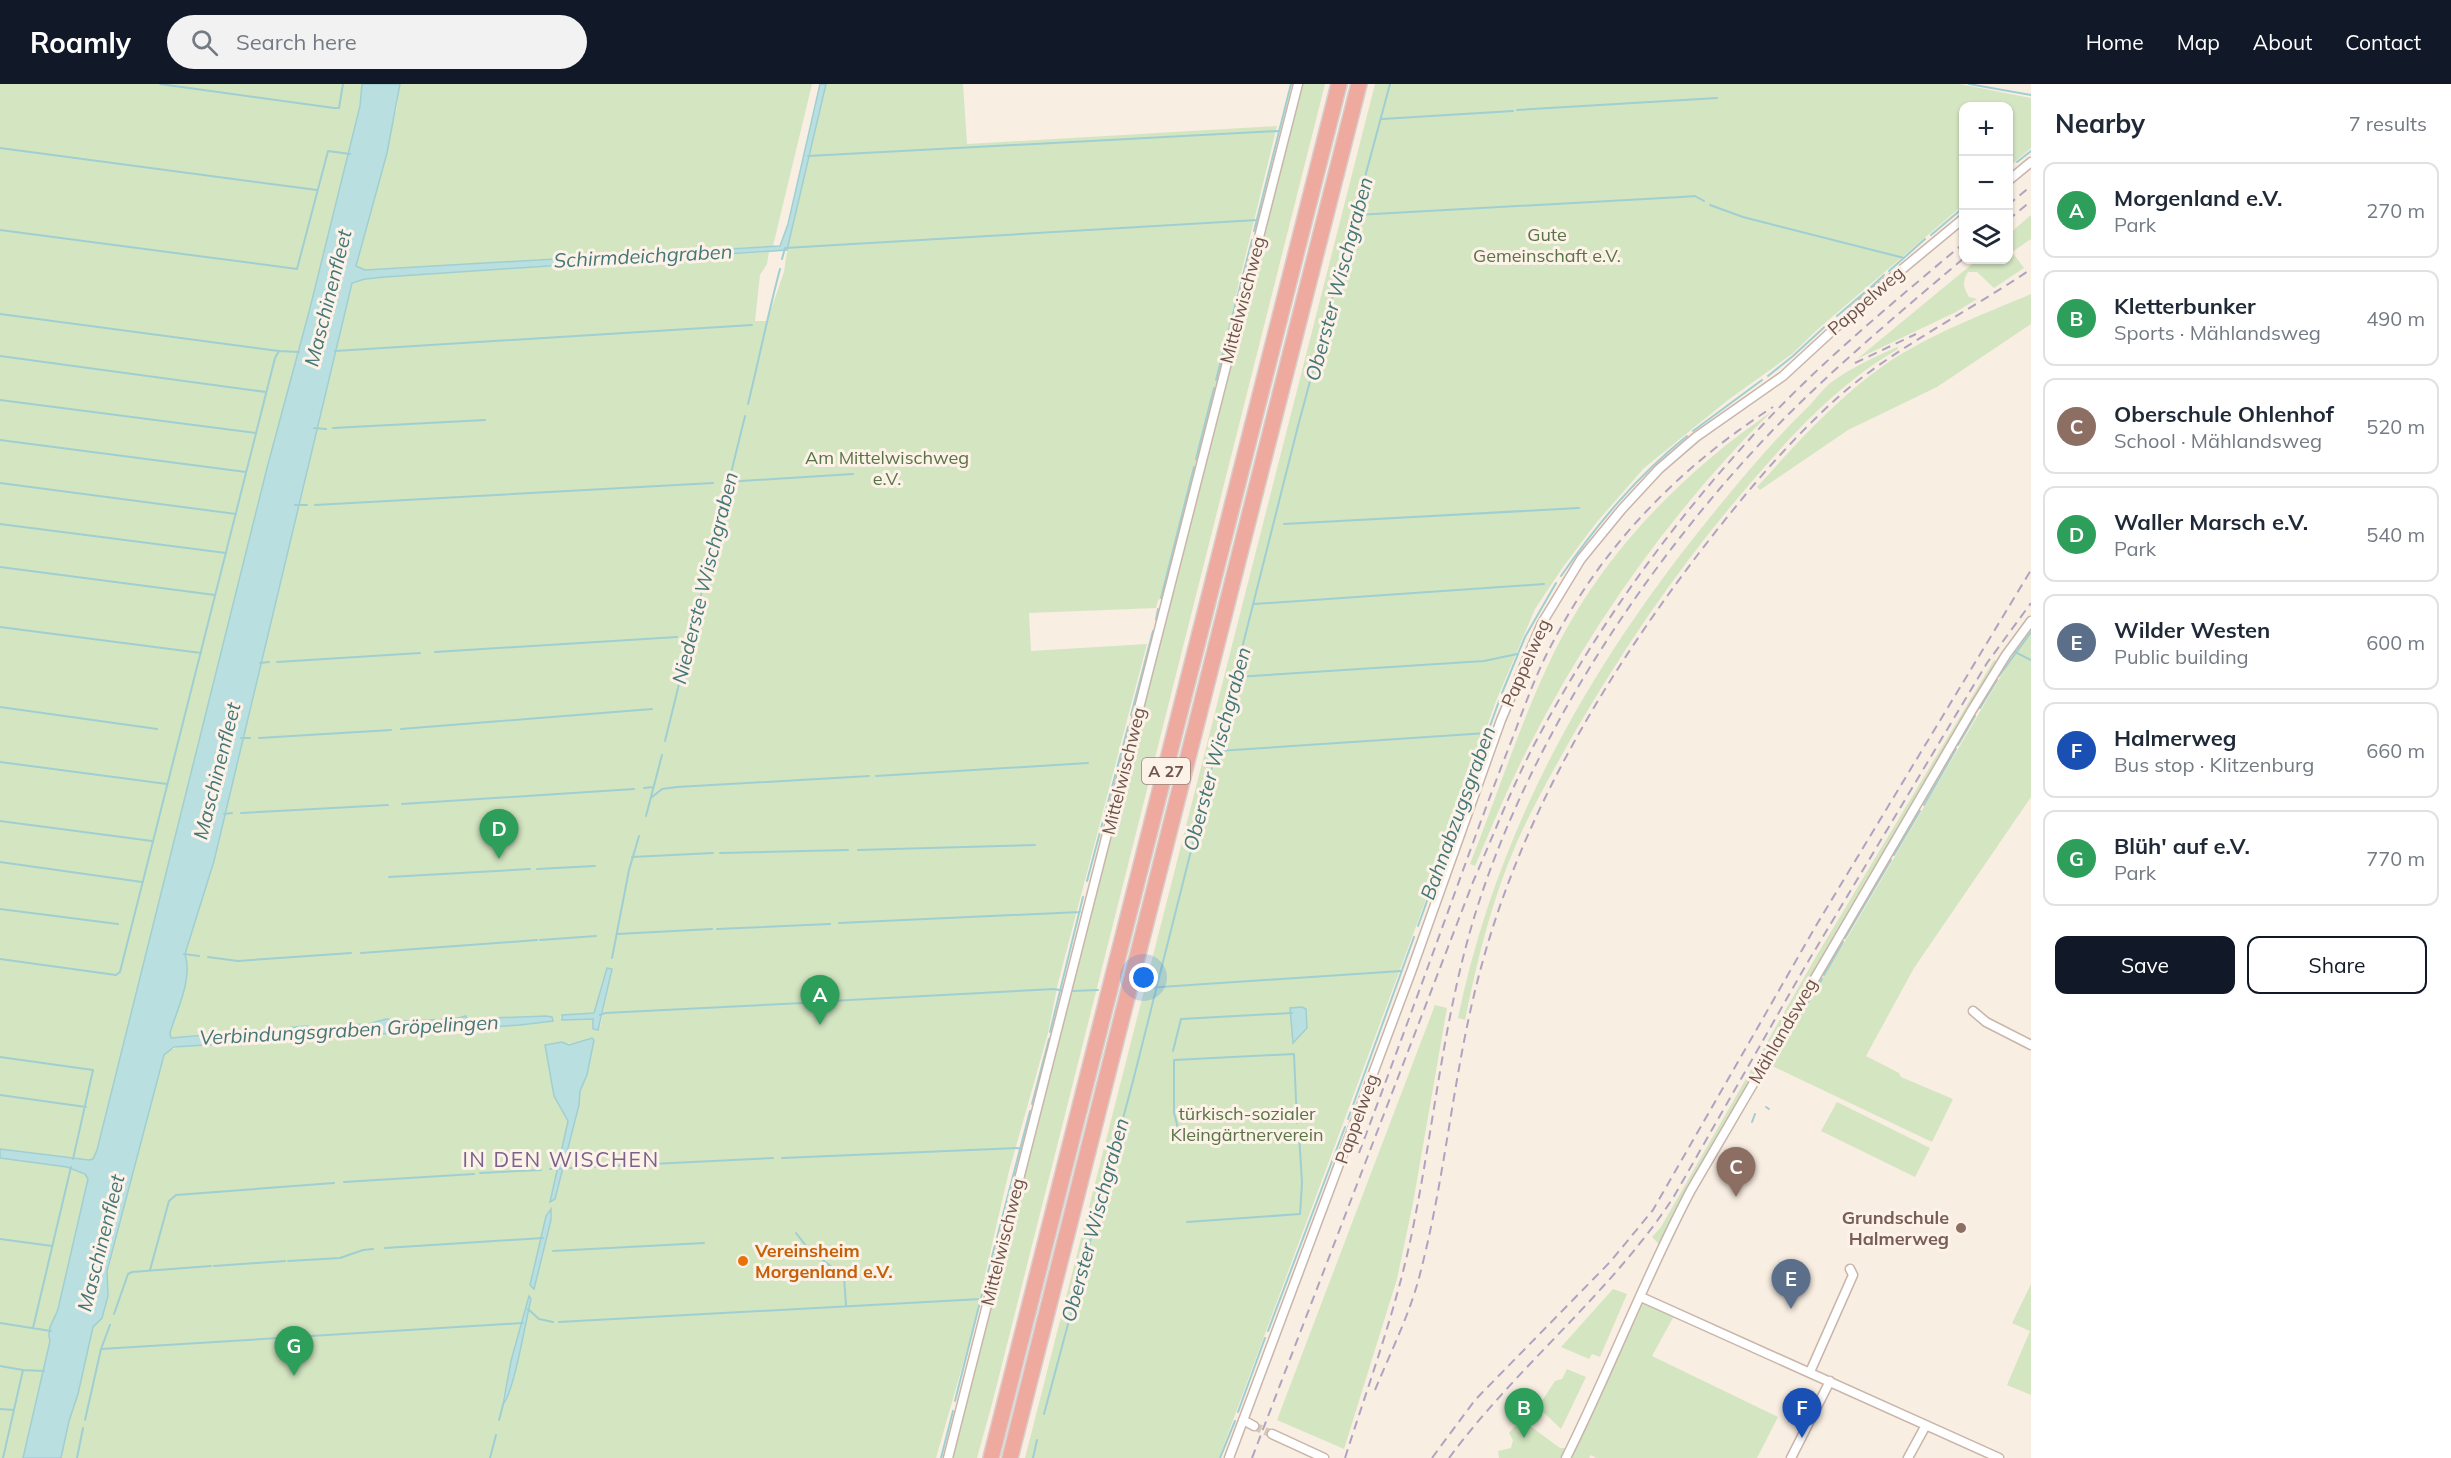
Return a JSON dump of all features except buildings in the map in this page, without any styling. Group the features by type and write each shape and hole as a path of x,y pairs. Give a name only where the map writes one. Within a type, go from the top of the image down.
{"highway":[{"name":"A 27","path":"991,1458 1339,84"},
{"name":"A 27","path":"1010,1458 1359,84"}],"street":[{"name":"Mittelwischweg","path":"948,1458 1298,84"},
{"path":"2013,177 2031,162"},
{"name":"Pappelweg","path":"1229,1458 1411,972 1501,720 1542,623 1581,559 1659,469 1696,437 1783,376 1864,302 1959,222"},
{"name":"Mählandsweg","path":"1566,1458 1641,1296 1659,1250 1695,1182 1972,710 2006,655 2031,621"},
{"path":"1973,1011 1986,1022 2031,1045"},
{"path":"1810,1372 1853,1275 1850,1269"},
{"path":"1641,1296 1999,1458"},
{"path":"1791,1458 1830,1382"},
{"path":"1244,1420 1254,1426"},
{"path":"1908,1458 1926,1425"},
{"path":"1272,1434 1324,1458"}],"green space":[{"path":"0,84 362,84 360,106 310,308 267,468 97,1150 93,1159 89,1160 0,1149"},
{"path":"400,84 812,84 773,246 365,270 356,266 397,107"},
{"name":"Am Mittelwischweg e.V.","path":"826,84 963,84 967,144 1277,126 1236,295 1241,297 1163,598 1158,600 1156,608 1029,613 1031,651 1147,644 1058,983 1048,1033 1009,1171 971,1336 936,1458 61,1458 93,1327 102,1318 108,1296 106,1271 164,1055 175,1048 187,1045 549,1022 486,1017 467,1019 461,1016 453,1019 397,1022 386,1019 368,1024 331,1028 317,1029 307,1026 171,1039 170,1033 186,984 185,955 214,861 352,283 385,277 769,252 767,264 760,275 755,321 767,321 784,272 788,245","holes":["612,969 600,1027 593,1019 560,1018 562,1015 594,1013","578,1043 587,1068 580,1091 579,1105 550,1202 568,1121 554,1096 545,1045","529,1296 531,1299 505,1403 502,1402"]},
{"path":"1303,84 1325,84 992,1404 977,1458 953,1458"},
{"path":"1375,84 1959,84 2031,98 2031,148 2013,164 2013,102 1959,102 1959,208 1792,354 1728,400 1644,468 1596,523 1535,609 1496,701 1428,894 1219,1458 1025,1458"},
{"path":"2031,215 2031,239 2013,251 2013,231"},
{"path":"2013,253 2024,268 1994,288 1977,272 1968,272 1964,287 1969,297 1977,299 1956,312 1857,359 1972,264 2013,264"},
{"path":"2031,294 2031,324 1937,387 1848,430 1760,490 1757,487 1832,408 1883,366 1936,335"},
{"path":"1897,347 1898,349 1857,376 1820,408 1770,461 1682,569 1616,664 1560,758 1517,842 1486,930 1465,1020 1458,1018 1476,945 1499,875 1527,807 1559,742 1595,679 1635,617 1678,557 1735,487 1825,387 1850,370"},
{"path":"1771,412 1735,449 1668,528 1607,612 1553,700 1529,746 1475,866 1470,864 1518,736 1550,661 1592,588 1644,522 1673,492 1704,463"},
{"path":"2031,629 2031,797 1914,968 1866,1056 1899,1073 1901,1077 1953,1099 1932,1142 1768,1064 1850,933 2015,652"},
{"path":"1994,660 1998,662 1742,1093 1659,1244 1652,1237 1661,1227 1817,955"},
{"path":"1435,1005 1447,1008 1413,1203 1397,1279 1344,1449 1277,1420"},
{"path":"1837,1102 1930,1148 1915,1177 1821,1131"},
{"path":"0,1158 68,1167 85,1174 88,1179 58,1309 50,1328 50,1341 23,1458 0,1458"},
{"path":"2031,1284 2031,1395 2007,1385 2030,1331 2012,1323"},
{"path":"1613,1289 1627,1294 1600,1357 1592,1354 1589,1359 1561,1347"},
{"path":"1643,1303 1674,1316 1652,1356 1778,1417 1757,1458 1596,1458 1591,1455 1589,1458 1569,1458"},
{"path":"1567,1369 1586,1377 1561,1429 1538,1407 1555,1381 1562,1379"},
{"path":"1516,1425 1519,1428 1530,1426 1560,1448 1565,1448 1561,1458 1499,1458 1498,1451 1511,1448 1513,1440 1509,1433"}],"water":[{"name":"Maschinenfleet","path":"362,84 400,84 387,153 356,266 365,270 780,246 788,224 820,84 826,84 787,250 385,277 352,283 214,861 185,954 186,984 170,1033 171,1038 307,1026 317,1029 331,1028 368,1024 386,1019 408,1021 453,1019 466,1016 467,1019 546,1016 552,1017 553,1021 174,1047 164,1055 107,1271 108,1296 102,1318 93,1327 61,1458 23,1458 50,1341 50,1328 58,1309 88,1179 85,1174 67,1167 0,1158 0,1149 89,1160 93,1159 97,1150 267,468 310,308 360,106"},
{"path":"607,968 612,969 598,1030 593,1029 593,1019 562,1020 562,1015 594,1013"},
{"path":"1290,1008 1306,1009 1307,1028 1293,1043"},
{"path":"592,1038 594,1040 587,1075 580,1091 579,1105 555,1199 550,1202 568,1121 554,1096 545,1045 562,1042 569,1045"},
{"path":"551,1209 551,1220 534,1289 530,1285 546,1216"},
{"path":"529,1296 531,1299 515,1371 503,1404 511,1361"}],"waterway":[{"path":"160,84 334,108 339,108 343,84"},
{"path":"1254,231 1291,84"},
{"name":"Oberster Wischgraben","path":"1044,1414 1133,1081 1298,426 1390,84"},
{"name":"Schirmdeichgraben","path":"1969,84 2031,95"},
{"path":"1517,110 1717,98"},
{"path":"1382,119 1513,111"},
{"path":"808,156 1278,131"},
{"path":"0,148 317,190"},
{"path":"0,230 297,269 328,151 350,154"},
{"name":"Bahnabzugsgraben","path":"2017,162 2031,151"},
{"path":"1356,215 1695,196 1704,201"},
{"path":"1710,205 1743,217 1904,258"},
{"name":"Bahnabzugsgraben","path":"1931,235 1960,210"},
{"path":"782,259 785,248 1257,220"},
{"name":"Bahnabzugsgraben","path":"1889,271 1925,239"},
{"path":"1216,380 1252,240"},
{"name":"Niederste Wischgraben","path":"748,404 780,269"},
{"name":"Bahnabzugsgraben","path":"1870,288 1884,275"},
{"name":"Bahnabzugsgraben","path":"1837,316 1865,292"},
{"path":"0,314 279,351"},
{"name":"Bahnabzugsgraben","path":"1768,376 1832,320"},
{"name":"Maschinenfleet","path":"335,351 752,325"},
{"name":"Maschinenfleet","path":"0,959 116,975 120,972 275,358 279,351 299,352"},
{"path":"0,356 266,392"},
{"name":"Bahnabzugsgraben","path":"1693,431 1762,380"},
{"path":"1196,459 1214,388"},
{"path":"0,400 256,433"},
{"name":"Niederste Wischgraben","path":"665,741 745,416"},
{"path":"333,428 485,420"},
{"path":"314,428 326,429"},
{"name":"Bahnabzugsgraben","path":"1561,576 1619,501 1651,467 1687,436"},
{"path":"0,440 246,472"},
{"path":"1161,598 1194,467"},
{"path":"725,482 853,474"},
{"path":"0,483 236,514"},
{"path":"315,505 713,483"},
{"path":"295,505 307,505"},
{"path":"1284,524 1579,508"},
{"path":"0,524 226,553"},
{"path":"0,567 215,595"},
{"name":"Bahnabzugsgraben","path":"1502,693 1525,637 1556,583"},
{"path":"1254,604 1544,584"},
{"path":"1156,620 1158,609"},
{"path":"0,627 201,653"},
{"path":"1131,715 1153,631"},
{"path":"1999,676 2031,632"},
{"path":"435,652 677,637"},
{"path":"2015,652 2031,660"},
{"path":"277,662 420,653"},
{"path":"1236,677 1484,661 1517,654"},
{"path":"260,663 269,662"},
{"path":"1980,708 1997,680"},
{"name":"Bahnabzugsgraben","path":"1418,926 1499,701"},
{"path":"0,707 157,729"},
{"path":"401,729 652,709"},
{"path":"1958,745 1975,716"},
{"path":"1087,881 1128,727"},
{"path":"259,738 391,730"},
{"path":"1218,751 1487,733"},
{"name":"Maschinenfleet","path":"241,738 250,738"},
{"path":"1924,805 1956,749"},
{"name":"Niederste Wischgraben","path":"646,816 662,755"},
{"path":"0,762 167,784"},
{"path":"876,776 1088,763"},
{"path":"652,797 662,789 677,787 869,776"},
{"path":"644,788 653,787"},
{"path":"402,804 634,789"},
{"path":"241,813 388,805"},
{"path":"1894,855 1920,811"},
{"name":"Maschinenfleet","path":"224,814 232,813"},
{"path":"0,821 152,841"},
{"name":"Niederste Wischgraben","path":"612,958 629,870 639,836"},
{"path":"858,850 1035,845"},
{"path":"720,853 848,850"},
{"path":"632,857 713,853"},
{"path":"1845,938 1891,860"},
{"path":"0,862 142,882"},
{"path":"537,869 595,866"},
{"path":"389,877 530,869"},
{"path":"1050,1032 1083,897"},
{"path":"0,909 118,924"},
{"path":"839,923 1080,912"},
{"path":"717,929 830,924"},
{"path":"617,934 712,929"},
{"path":"540,940 596,936"},
{"name":"Bahnabzugsgraben","path":"1348,1119 1414,937"},
{"path":"361,953 537,940"},
{"path":"1824,975 1843,942"},
{"path":"208,957 238,961 351,953"},
{"path":"184,954 199,956"},
{"name":"Verbindungsgraben Gröpelingen","path":"1146,988 1401,971"},
{"path":"1773,1060 1822,979"},
{"name":"Verbindungsgraben Gröpelingen","path":"812,1002 1054,989 1064,991"},
{"name":"Verbindungsgraben Gröpelingen","path":"1072,991 1098,990"},
{"name":"Verbindungsgraben Gröpelingen","path":"600,1015 803,1003"},
{"path":"1173,1051 1181,1019 1292,1013"},
{"path":"1032,1104 1049,1039"},
{"path":"1178,1128 1174,1113 1174,1060 1294,1054 1297,1123"},
{"path":"0,1057 93,1070 73,1159"},
{"path":"1759,1082 1765,1072"},
{"path":"0,1095 86,1107"},
{"path":"988,1272 1030,1111"},
{"path":"1752,1122 1755,1114"},
{"name":"Bahnabzugsgraben","path":"1268,1331 1345,1127"},
{"path":"1187,1222 1300,1214 1302,1183 1299,1134 1246,1137"},
{"path":"1181,1139 1234,1137"},
{"path":"782,1158 1020,1148"},
{"path":"550,1169 773,1158"},
{"path":"33,1328 71,1167"},
{"path":"480,1173 541,1170"},
{"path":"344,1182 474,1174"},
{"path":"150,1270 169,1201 176,1195 334,1183"},
{"path":"796,1233 807,1247 844,1277 846,1305"},
{"path":"385,1248 543,1238"},
{"path":"0,1239 52,1246"},
{"path":"553,1251 704,1243"},
{"path":"288,1261 340,1258 373,1249"},
{"path":"214,1266 285,1261"},
{"path":"114,1314 128,1274 132,1272 211,1266"},
{"path":"955,1401 986,1278"},
{"path":"559,1322 981,1299"},
{"path":"528,1309 539,1319 553,1322"},
{"path":"0,1323 51,1331"},
{"path":"101,1349 523,1323"},
{"path":"85,1420 101,1349 110,1325"},
{"name":"Bahnabzugsgraben","path":"1238,1412 1265,1338"},
{"path":"0,1366 23,1370"},
{"path":"3,1458 23,1370 44,1371"},
{"name":"Niederste Wischgraben","path":"499,1420 504,1401"},
{"path":"0,1409 14,1410"},
{"path":"941,1458 953,1411"},
{"name":"Bahnabzugsgraben","path":"1220,1458 1235,1421"},
{"path":"77,1458 83,1428"},
{"name":"Niederste Wischgraben","path":"490,1458 496,1435"},
{"name":"Oberster Wischgraben","path":"1033,1458 1037,1440"}],"tunnel":[{"path":"1254,1426 1272,1434"}],"railway":[{"path":"2013,201 2031,186"},
{"path":"2013,216 2031,201"},
{"path":"1252,1458 1473,882 1518,778 1556,704 1631,587 1716,477 1772,415 1824,364 1959,247"},
{"path":"1345,1458 1402,1277 1417,1207 1447,1031 1466,945 1502,838 1563,712 1600,651 1640,592 1726,481 1818,386 1959,262"},
{"path":"1375,1390 1417,1286 1438,1194 1472,1002 1499,908 1544,800 1600,698 1631,648 1699,553 1750,489 1824,410 1889,358 2031,269"},
{"path":"1855,363 1916,334"},
{"path":"1359,1153 1498,774 1536,678 1553,642 1573,606 1596,572 1648,510 1676,481 1707,455 1773,407"},
{"path":"1432,1458 1475,1400 1610,1262 1653,1210 1817,924 2031,570"},
{"path":"1449,1458 1504,1392 1621,1266 1673,1198 1806,965 1987,663 2031,603"}],"place":[{"name":"Waller Marsch e.V.","path":"499,859"},
{"name":"Morgenland e.V.","path":"820,1025"},
{"name":"Oberschule Ohlenhof","path":"1736,1197"},
{"name":"Grundschule Halmerweg","path":"1961,1228"},
{"name":"Vereinsheim Morgenland e.V.","path":"743,1261"},
{"name":"Wilder Westen","path":"1791,1309"},
{"name":"Blüh' auf e.V.","path":"294,1376"},
{"name":"Kletterbunker","path":"1524,1438"},
{"name":"Halmerweg","path":"1802,1438"}],"district":[{"name":"IN DEN WISCHEN","path":"561,1160"}],"park label":[{"name":"Gute Gemeinschaft e.V.","path":"1547,245"},
{"name":"türkisch-sozialer Kleingärtnerverein","path":"1247,1124"}]}
